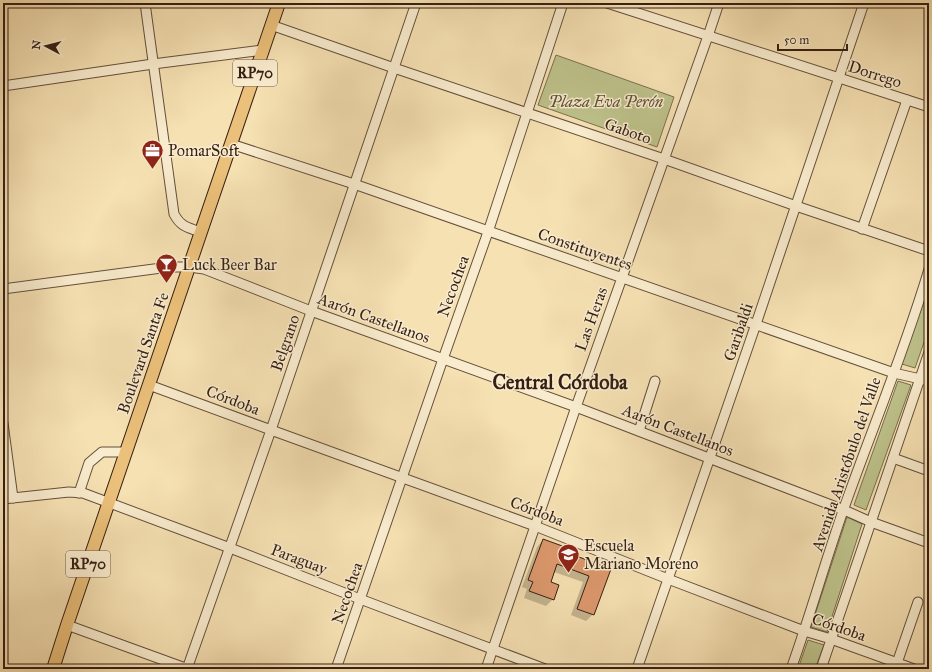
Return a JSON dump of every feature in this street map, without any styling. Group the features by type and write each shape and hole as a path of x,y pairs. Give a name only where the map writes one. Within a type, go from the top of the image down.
{"main road":[{"name":"Boulevard Santa Fe","path":"53,669 108,503 279,3"}],"street":[{"path":"144,3 174,214 178,222 200,232"},
{"name":"Belgrano","path":"188,669 312,311 416,3"},
{"name":"Necochea","path":"336,669 488,232 562,3"},
{"name":"Dorrego","path":"607,3 929,107"},
{"name":"Las Heras","path":"486,669 576,408 719,3"},
{"name":"Garibaldi","path":"637,669 756,324 864,3"},
{"name":"Gaboto","path":"271,26 664,159 929,252"},
{"path":"3,86 152,64 263,50"},
{"path":"862,228 907,100"},
{"name":"Constituyentes","path":"231,144 354,184 894,373 929,381"},
{"name":"Aarón Castellanos","path":"3,289 169,267 204,269 312,311 639,431 844,510 871,522 929,543"},
{"name":"Avenida Aristóbulo del Valle","path":"791,669 844,510 927,286 929,269"},
{"path":"821,669 929,352"},
{"path":"639,431 655,381"},
{"name":"Córdoba","path":"149,385 535,526 804,631 831,639 914,669"},
{"path":"3,423 13,498"},
{"path":"79,493 89,463 102,452 126,452"},
{"path":"893,458 929,471"},
{"name":"Paraguay","path":"3,500 69,492 83,493 545,669"},
{"path":"897,663 918,602"},
{"path":"67,624 188,669"}],"green space":[{"name":"Plaza Eva Perón","path":"556,55 674,97 657,147 538,105"},
{"path":"926,294 929,294 929,328 915,368 902,364"},
{"path":"898,381 911,385 866,510 854,505"},
{"path":"847,517 862,524 827,632 811,627"},
{"path":"808,640 824,645 815,669 798,669"}],"building":[{"name":"Escuela Mariano Moreno","path":"543,539 565,547 563,551 611,569 594,615 577,609 589,576 557,564 551,582 559,585 554,600 529,591 533,582 528,580"}],"place":[{"name":"PomarSoft","path":"153,170"},
{"name":"Luck Beer Bar","path":"167,284"},
{"name":"Escuela Mariano Moreno","path":"569,574"}],"district":[{"name":"Central Córdoba","path":"560,382"}]}
